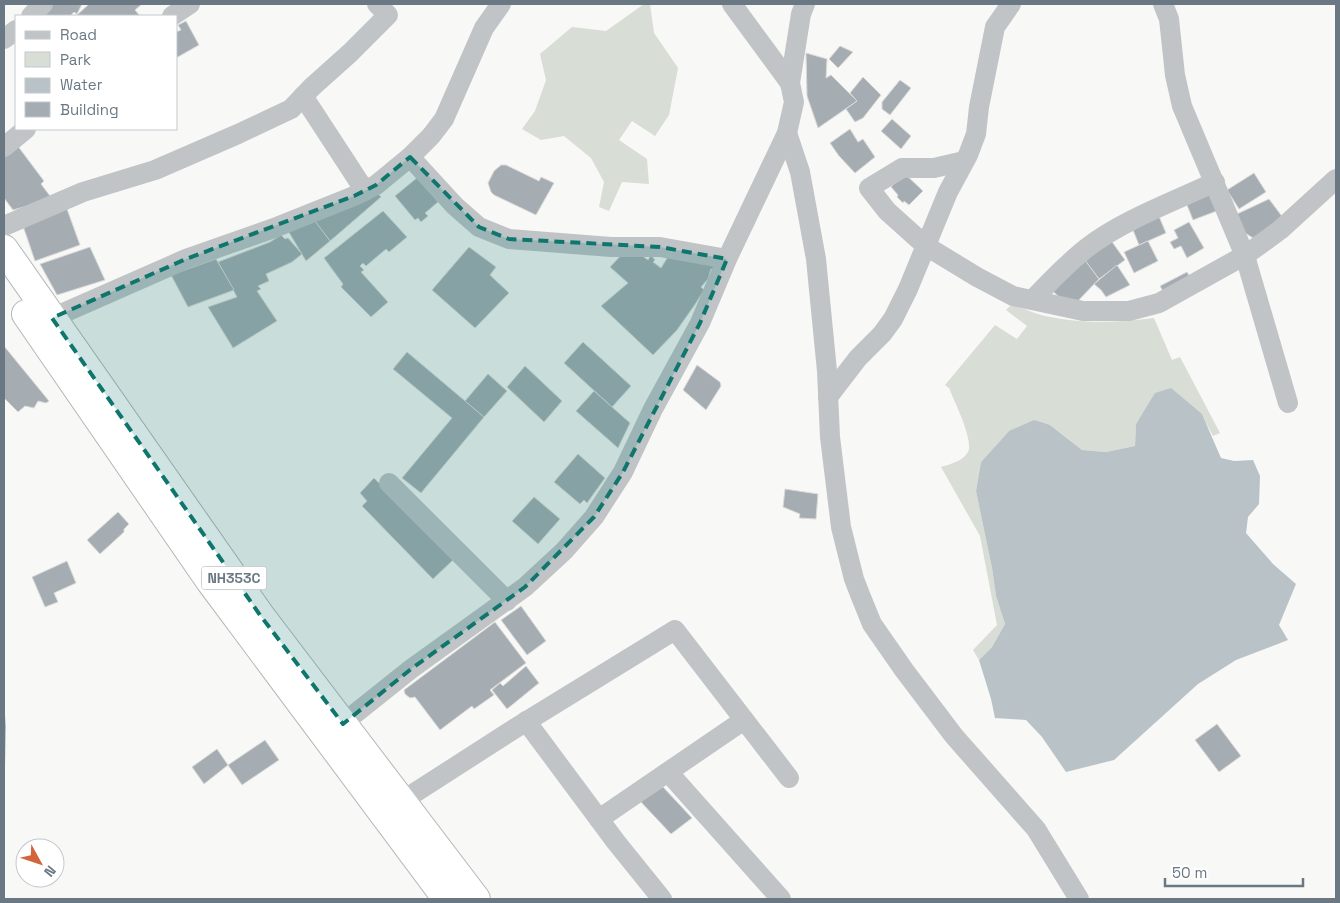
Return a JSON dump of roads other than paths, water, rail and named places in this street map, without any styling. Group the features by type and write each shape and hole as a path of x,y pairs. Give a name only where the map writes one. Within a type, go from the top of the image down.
{"highway":[{"name":"NH353C","path":"4,249 260,615 335,730 392,807 448,899"},
{"name":"NH353C","path":"4,281 210,581 335,730"},
{"name":"NH353C","path":"392,807 476,899"}],"street":[{"path":"32,15 43,4"},
{"path":"174,15 190,4"},
{"path":"4,226 83,192 155,170 291,109 388,15 377,4"},
{"path":"52,318 186,259 274,228 376,185 410,157 431,136 444,118 484,28 501,4"},
{"path":"732,4 790,83"},
{"path":"335,730 411,669 525,587 564,551 599,510 623,472 653,409 700,323 727,259 787,133 794,102 790,83 801,14 805,4"},
{"path":"828,397 858,358 882,334 893,319 908,289 948,192 976,134 979,107 995,27 1011,4"},
{"path":"1163,4 1169,20 1175,75 1182,106 1245,256 1288,403"},
{"path":"4,39 15,31"},
{"path":"304,96 364,191"},
{"path":"4,147 25,130"},
{"path":"787,133 800,172 816,259 830,437 841,527 854,579 872,624 954,736 1036,829 1079,899"},
{"path":"410,157 455,206 479,227 509,239 611,247 660,247 727,259"},
{"path":"964,161 934,168 902,168 869,188 887,211 926,246 977,277 1013,296 1083,311 1129,311 1160,303 1245,256 1280,230 1336,179"},
{"path":"1032,300 1063,268 1089,246 1130,221 1215,182"},
{"path":"389,483 506,601"},
{"path":"392,807 675,630 789,778"},
{"path":"599,819 744,720"},
{"path":"526,722 662,899"},
{"path":"668,772 781,899"}],"water":[{"path":"1171,388 1202,414 1221,458 1234,461 1253,460 1260,476 1259,504 1248,517 1246,533 1273,564 1296,584 1279,625 1288,640 1236,660 1198,684 1114,760 1066,772 1042,737 1026,720 995,718 979,660 992,647 1005,624 996,596 976,491 981,462 1009,431 1034,420 1050,425 1082,450 1106,452 1135,446 1136,424 1155,393"},
{"path":"4,704 6,726 4,808"}]}
